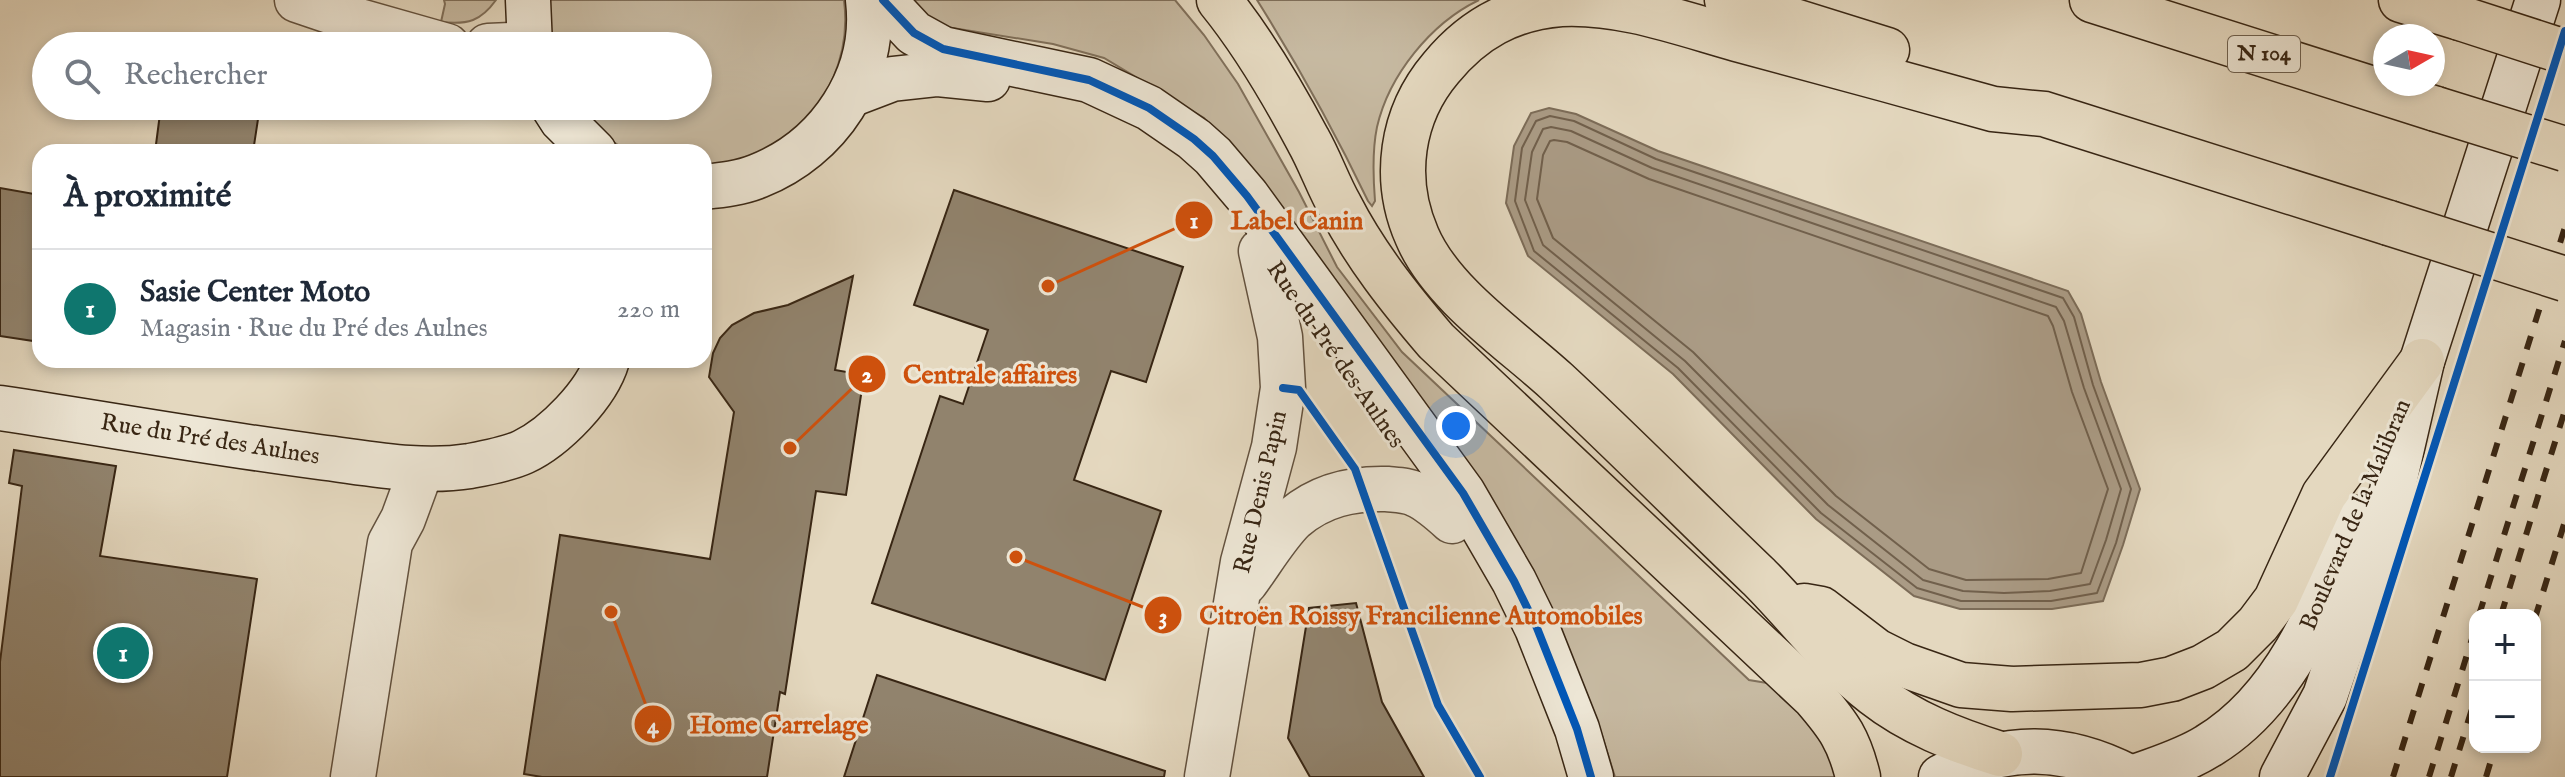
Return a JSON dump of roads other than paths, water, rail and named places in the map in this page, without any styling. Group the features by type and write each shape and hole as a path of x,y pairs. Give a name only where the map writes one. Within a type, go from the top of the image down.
{"highway":[{"path":"1219,0 1276,83 1340,207 1401,300 1436,341 1814,697 1836,722 1851,747 1858,777"},
{"path":"1727,0 1991,82 2044,114"},
{"name":"N 104","path":"2092,0 2565,149"},
{"path":"2401,0 2565,52"},
{"path":"2000,754 1949,736 1892,706 1828,654 1786,603 1559,384 1442,280 1417,236 1408,209 1403,164 1408,128 1424,91 1459,47 1488,25 1536,7 1598,5 1647,15 1993,109 2044,114 2565,279"},
{"path":"1786,603 1821,609 1876,651 1904,665 1961,685 2012,689 2114,687 2172,679 2203,667 2232,650 2258,624 2276,600 2324,495 2422,361"}],"street":[{"path":"297,0 398,32"},
{"path":"519,32 528,0"},
{"path":"713,193 780,167 817,139 835,118 850,95 861,68 868,40 868,0"},
{"name":"Rue du Pré des Aulnes","path":"883,0 914,33 943,49 1089,80 1149,108 1213,156 1247,196 1463,493 1514,581 1537,628 1577,729 1591,777"},
{"name":"Boulevard de la Malibran","path":"2132,777 2207,747 2235,728 2285,668 2323,601 2422,361 2538,0"},
{"name":"Rue du Pré des Aulnes","path":"850,95 892,79 938,74 967,75 1045,90 1115,114 1142,128 1189,164 1252,234 1452,521 1500,601 1535,677 1567,777"},
{"path":"562,120 584,144"},
{"name":"Rue Denis Papin","path":"1207,777 1243,562 1274,447 1283,388 1280,337 1261,251"},
{"name":"Boulevard de la Malibran","path":"2282,777 2325,696 2354,615 2386,517 2422,361"},
{"name":"Rue du Pré des Aulnes","path":"0,408 421,470 469,466 522,453 552,433 581,405 605,368"},
{"path":"353,777 390,543 403,519 421,470"},
{"name":"Rue Denis Papin","path":"1239,591 1293,519 1319,501 1342,492 1363,489 1406,491 1434,505 1452,521"},
{"path":"1941,777 1962,765 2000,754 2034,750 2068,754 2101,763 2132,777"}],"water":[{"path":"1549,108 1576,114 1658,151 2068,291 2081,314 2101,382 2140,489 2103,601 2052,609 1960,609 1914,596 1816,519 1673,374 1528,256 1506,203 1514,146 1531,113"}],"railway":[{"path":"2393,777 2565,227"},
{"path":"2481,609 2565,341"},
{"path":"2503,609 2565,410"},
{"path":"2538,609 2565,521"},
{"path":"2429,777 2469,648"},
{"path":"2451,777 2469,718"},
{"path":"2486,777 2493,753"}],"place":[{"name":"Label Canin","path":"1048,286"},
{"name":"Centrale affaires","path":"790,448"},
{"name":"Citroën Roissy Francilienne Automobiles","path":"1016,557"},
{"name":"Home Carrelage","path":"611,612"},
{"name":"Sasie Center Moto","path":"123,653"}]}
